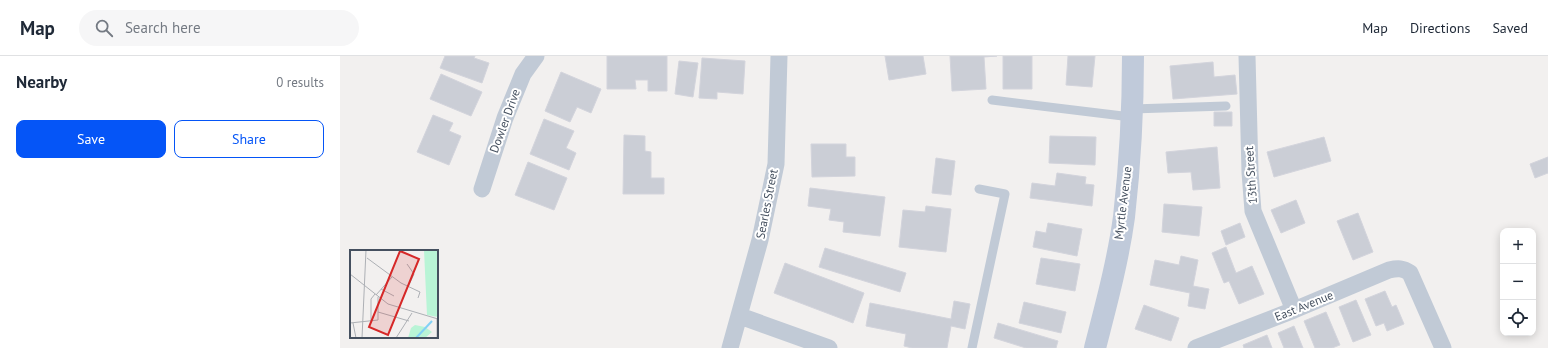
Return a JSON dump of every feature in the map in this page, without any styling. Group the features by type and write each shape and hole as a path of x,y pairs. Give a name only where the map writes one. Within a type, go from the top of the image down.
{"main road":[{"name":"Myrtle Avenue","path":"1095,348 1110,292 1124,218 1133,56"}],"street":[{"name":"Dowler Drive","path":"482,189 505,118 523,74 536,56"},
{"name":"Searles Street","path":"730,348 760,240 776,164 779,56"},
{"name":"13th Street","path":"1247,56 1250,172 1253,211 1294,310"},
{"name":"East Avenue","path":"1196,348 1294,310 1389,270 1398,268 1405,269 1410,273 1443,348"},
{"path":"740,316 829,348"}],"lane":[{"path":"992,100 1131,113 1226,106"},
{"path":"972,348 1005,194 978,189"}],"building":[{"path":"445,56 475,56 474,58 489,63 482,83 440,68"},
{"path":"607,56 667,56 667,91 648,91 648,80 635,80 636,89 607,89"},
{"path":"885,56 923,56 926,74 889,80"},
{"path":"950,56 997,56 984,57 986,89 952,91"},
{"path":"1003,56 1032,56 1032,89 1003,89"},
{"path":"1068,56 1095,56 1092,87 1066,85"},
{"path":"702,58 745,61 743,94 717,92 717,99 699,98"},
{"path":"679,61 698,63 693,97 675,94"},
{"path":"1213,62 1214,77 1235,75 1237,94 1173,99 1170,66"},
{"path":"561,72 601,89 591,113 577,107 570,122 545,111"},
{"path":"441,74 482,92 471,116 430,99"},
{"path":"1214,112 1232,112 1232,126 1214,126"},
{"path":"433,115 453,123 449,131 461,136 449,165 417,152"},
{"path":"544,119 574,131 566,148 576,153 569,170 530,154"},
{"path":"624,135 645,136 645,151 651,152 651,178 664,178 664,194 623,194"},
{"path":"1050,136 1096,137 1095,165 1049,163"},
{"path":"1324,137 1331,161 1274,177 1267,152"},
{"path":"811,144 846,144 846,157 855,157 855,176 812,177"},
{"path":"1217,147 1220,188 1193,190 1191,172 1168,173 1166,152"},
{"path":"1548,157 1548,173 1535,178 1530,164"},
{"path":"936,158 955,161 951,195 932,193"},
{"path":"528,162 567,178 554,210 515,195"},
{"path":"1057,173 1086,177 1085,184 1094,185 1092,206 1030,198 1032,183 1055,186"},
{"path":"810,188 885,197 880,236 843,232 844,222 829,220 831,209 808,206"},
{"path":"1296,200 1305,223 1281,233 1271,210"},
{"path":"1164,204 1202,207 1199,236 1162,232"},
{"path":"926,206 951,209 946,252 899,247 903,210 925,212"},
{"path":"1358,213 1373,252 1353,260 1337,221"},
{"path":"1048,223 1082,229 1077,256 1033,247 1036,231 1046,233"},
{"path":"1240,223 1245,237 1226,245 1221,231"},
{"path":"1226,247 1236,273 1252,266 1264,294 1239,304 1229,281 1224,283 1212,253"},
{"path":"825,248 906,273 900,292 819,267"},
{"path":"1181,256 1198,260 1193,286 1209,289 1205,309 1188,306 1190,293 1150,285 1155,260 1179,265"},
{"path":"1041,258 1080,264 1075,291 1036,284"},
{"path":"785,263 864,293 853,323 774,293"},
{"path":"1385,291 1392,307 1396,305 1404,324 1387,331 1384,323 1376,326 1365,299"},
{"path":"1356,300 1371,335 1353,342 1339,307"},
{"path":"954,301 970,304 965,329 951,326 947,348 912,348 904,346 906,334 866,326 870,303 951,319"},
{"path":"1024,302 1066,312 1061,333 1019,323"},
{"path":"1144,305 1179,318 1171,341 1135,329"},
{"path":"1326,312 1340,345 1332,348 1315,348 1304,321"},
{"path":"998,323 1058,341 1056,348 1026,348 994,338"},
{"path":"1294,326 1303,348 1284,348 1278,333"},
{"path":"1267,335 1272,348 1244,348 1243,345"}]}
